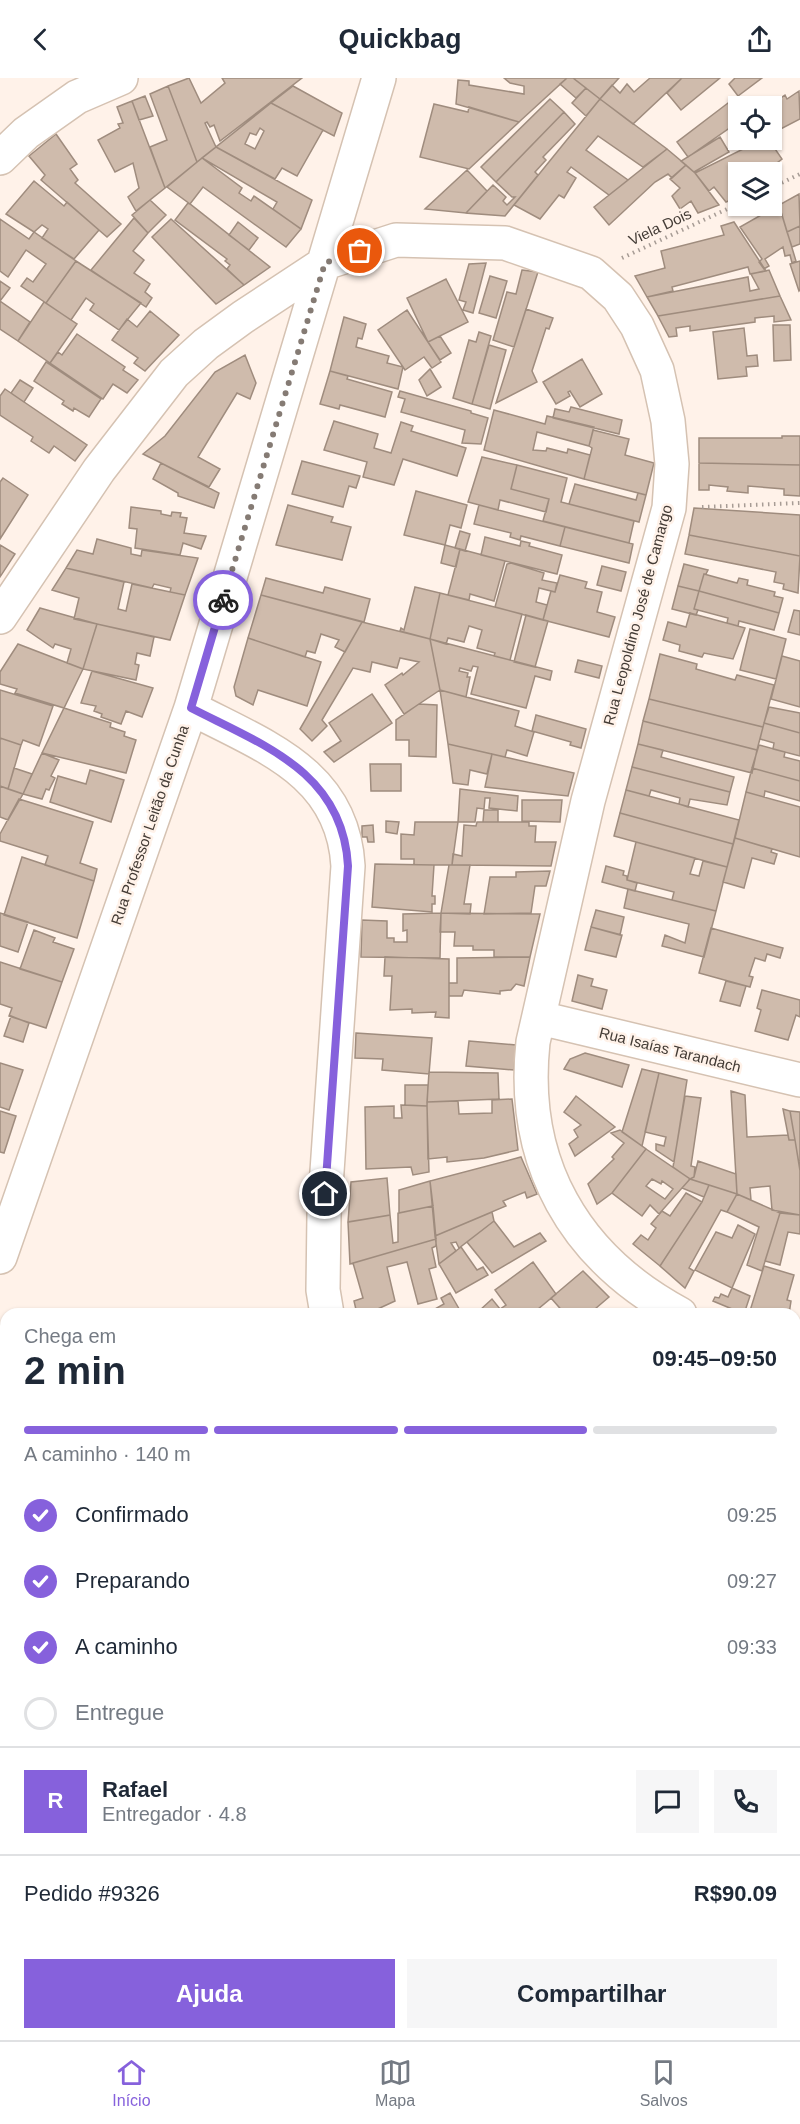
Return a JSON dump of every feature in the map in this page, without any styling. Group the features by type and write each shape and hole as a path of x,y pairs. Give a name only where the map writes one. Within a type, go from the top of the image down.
{"street":[{"path":"0,158 26,133 76,97 121,78"},
{"name":"Rua Professor Leitão da Cunha","path":"0,1257 191,708 379,78"},
{"name":"Rua Leopoldino José de Camargo","path":"0,617 99,470 174,373 206,344 243,316 325,263 396,240 505,243 591,273 618,297 637,326 657,370 668,422 672,464 669,508 588,801 533,1042 529,1080 532,1120 540,1154 563,1205 584,1236 607,1261 645,1295 669,1308"},
{"path":"191,708 285,757 316,782 342,827 346,843 348,866 324,1215 323,1290 326,1308"},
{"name":"Rua Isaías Tarandach","path":"540,1018 800,1080"}],"path":[{"path":"782,183 800,174"},
{"name":"Viela Dois","path":"591,273 728,209"},
{"path":"669,508 800,503"}],"building":[{"path":"189,78 201,103 225,83 222,78 302,78 220,141 214,125 210,127 207,122 205,123 216,147 197,162 168,86"},
{"path":"504,78 567,78 519,122 456,104 458,80 469,81 469,85 524,94 524,86 510,83"},
{"path":"567,78 573,78 586,88 576,98 560,84"},
{"path":"573,78 619,78 600,99"},
{"path":"650,78 682,78 633,124 600,99 612,85 620,93 627,84 634,92"},
{"path":"682,78 720,78 681,110 667,93"},
{"path":"735,78 762,78 738,96 729,84"},
{"path":"168,86 197,162 165,188 150,147 167,140 150,94"},
{"path":"293,86 342,113 334,136 271,103"},
{"path":"586,88 600,99 586,116 572,103"},
{"path":"799,91 800,119 782,128 782,97 785,95 787,99"},
{"path":"145,96 153,116 139,120 132,101"},
{"path":"550,99 564,112 496,182 481,167"},
{"path":"600,99 667,149 643,167 598,136 586,150 628,180 609,195 571,167 567,172 576,178 564,198 559,195 540,219 514,205"},
{"path":"132,101 165,188 136,211 128,197 139,188 133,163 115,172 98,140 120,128 118,124 123,123 117,107"},
{"path":"271,103 323,130 297,176 282,168 275,179 216,147","holes":["260,128 264,131 255,149 245,144 250,133 256,135"]},
{"path":"728,103 728,129 688,157 677,142"},
{"path":"434,104 468,112 469,107 519,122 469,169 420,157"},
{"path":"564,112 575,124 543,157 546,160 535,172 538,175 505,216 466,213 493,185 506,197 503,201 507,205 515,197 512,197 496,182"},
{"path":"56,134 77,164 70,169 78,180 75,183 121,224 107,237 41,180 45,175 29,156"},
{"path":"720,137 729,152 694,172 681,161"},
{"path":"216,147 312,200 301,229 273,209 277,202 202,158"},
{"path":"667,149 686,165 672,178 668,174 655,182 609,225 594,207"},
{"path":"741,150 776,150 782,159 778,162 728,162 728,201 726,202 714,187 709,191 695,173"},
{"path":"202,158 242,188 239,193 251,201 254,196 301,229 286,247 203,187 190,204 167,187"},
{"path":"686,165 695,173 719,205 698,213 691,201 680,209 672,196 680,188 670,179"},
{"path":"467,170 487,191 466,213 425,209"},
{"path":"34,181 64,206 67,202 99,230 74,259 42,238 48,229 42,225 34,232 6,214"},
{"path":"799,194 800,226 787,232 782,215 782,203"},
{"path":"150,200 166,215 148,233 132,215"},
{"path":"188,203 270,267 244,285 227,269 230,265 225,261 227,259 175,220"},
{"path":"782,215 796,261 792,263 790,255 785,256 783,247 765,259 769,266 764,269 759,262 762,259 740,227 760,216"},
{"path":"134,218 148,233 133,251 144,260 134,273 150,284 145,292 152,298 146,307 91,270"},
{"path":"0,219 29,239 34,232 76,261 46,303 21,286 27,278 33,282 46,264 26,250 8,277 0,271"},
{"path":"171,219 244,285 216,304 152,237"},
{"path":"238,222 258,238 249,250 229,235"},
{"path":"734,222 766,271 750,274 748,267 672,287 673,291 647,297 635,276 665,268 661,251 724,235 721,226"},
{"path":"800,226 800,244 792,247 787,232"},
{"path":"76,261 141,303 119,330 90,310 94,304 86,298 71,320 46,303"},
{"path":"800,261 800,290 799,291 790,264"},
{"path":"486,263 473,313 463,310 466,302 459,300 469,264"},
{"path":"522,270 538,272 514,347 493,340 507,292 516,294"},
{"path":"769,270 780,296 658,316 647,297 748,277 750,291 759,289 751,274"},
{"path":"490,276 507,281 496,318 479,313"},
{"path":"446,279 468,322 428,342 407,298"},
{"path":"0,281 10,288 0,301"},
{"path":"780,296 791,320 774,322 774,316 755,318 755,322 690,331 690,326 676,328 677,336 669,337 658,316"},
{"path":"0,301 30,322 18,341 0,329"},
{"path":"44,302 77,324 50,363 18,341"},
{"path":"526,309 553,318 549,329 546,328 532,371 537,382 496,403"},
{"path":"407,310 441,362 432,368 424,357 405,370 378,330"},
{"path":"150,311 179,335 145,371 134,363 138,358 112,340 127,319 137,327"},
{"path":"344,317 366,324 362,339 358,338 356,347 389,356 387,363 403,367 398,389 330,371"},
{"path":"773,325 790,325 791,360 774,361"},
{"path":"744,328 747,356 757,355 758,366 746,367 747,376 718,379 713,332"},
{"path":"479,332 491,336 472,404 453,398 469,340 476,342"},
{"path":"77,334 125,367 123,370 138,380 127,393 113,384 103,399 50,363 58,352 62,355"},
{"path":"440,336 451,353 440,360 428,342"},
{"path":"489,345 506,350 490,409 472,404"},
{"path":"245,355 256,383 250,399 237,393 198,457 220,469 209,487 143,454 165,436 215,372"},
{"path":"582,359 602,394 580,407 570,391 568,392 570,396 556,404 543,382"},
{"path":"46,362 101,399 89,417 62,404 64,401 34,381"},
{"path":"430,369 441,387 427,396 419,380"},
{"path":"330,371 348,376 347,379 392,392 385,417 340,405 339,409 320,404"},
{"path":"20,380 33,388 24,402 11,393"},
{"path":"5,389 87,445 75,461 54,446 49,453 31,441 33,437 0,415 0,396"},
{"path":"400,391 488,418 481,444 462,443 465,430 401,412 405,399 398,397"},
{"path":"571,407 622,420 619,434 553,418 555,409 569,412"},
{"path":"494,410 545,424 547,416 594,427 589,446 537,432 533,450 546,451 547,448 567,453 568,449 590,455 584,479 484,450"},
{"path":"334,421 378,434 374,448 391,453 401,422 413,426 411,431 466,448 457,476 403,459 394,485 363,477 367,462 324,450"},
{"path":"593,430 629,439 625,455 654,463 646,495 584,479 592,448 589,446"},
{"path":"782,436 800,436 800,465 699,463 699,438 782,438"},
{"path":"482,457 517,465 511,489 549,499 546,512 500,500 498,510 468,502"},
{"path":"302,461 360,476 356,488 349,486 343,507 292,494"},
{"path":"161,463 219,493 214,508 178,496 178,493 153,479"},
{"path":"699,463 800,465 800,496 784,495 784,489 748,486 748,493 727,491 728,487 709,485 709,490 699,490"},
{"path":"517,465 567,478 561,502 634,521 629,543 543,521 549,499 511,489"},
{"path":"3,478 28,495 0,539 0,482"},
{"path":"575,484 636,500 638,493 646,495 639,522 569,504"},
{"path":"416,491 467,505 461,528 450,525 445,545 404,535"},
{"path":"288,505 333,517 331,522 351,527 342,560 276,545"},
{"path":"479,505 565,527 560,546 521,536 520,540 510,537 511,533 474,524"},
{"path":"131,507 161,511 161,514 171,516 172,512 181,513 180,517 187,518 184,533 206,536 201,549 183,543 180,555 135,548 137,529 129,528"},
{"path":"694,508 800,515 800,556 689,535"},
{"path":"565,527 633,544 629,563 560,546"},
{"path":"460,531 470,534 465,551 455,548"},
{"path":"689,535 800,556 798,593 783,589 784,584 774,582 776,572 685,554"},
{"path":"485,537 520,546 521,541 530,543 529,546 562,555 557,574 481,555"},
{"path":"97,539 131,548 131,554 141,556 142,550 198,558 185,595 170,592 171,588 154,584 152,588 66,568 77,550 93,554"},
{"path":"0,545 15,554 0,577"},
{"path":"445,545 460,549 456,567 441,563"},
{"path":"460,549 505,561 494,601 470,594 469,600 448,595"},
{"path":"511,563 544,573 542,580 557,583 555,592 539,588 536,602 547,605 543,620 495,607 507,564"},
{"path":"684,564 708,570 704,574 699,591 678,586"},
{"path":"602,566 626,572 621,591 597,585"},
{"path":"66,568 124,582 118,609 126,611 132,584 185,595 170,640 74,619 79,598 52,590"},
{"path":"704,574 737,583 739,578 748,580 747,585 775,592 774,596 783,598 779,613 699,591"},
{"path":"560,575 587,582 585,588 602,592 597,612 615,617 609,637 543,620 551,591 555,592"},
{"path":"266,578 323,593 325,587 370,599 364,622 261,595"},
{"path":"678,586 699,591 694,609 698,610 696,615 672,609"},
{"path":"415,587 440,593 430,639 400,631 401,628 404,630"},
{"path":"699,591 779,613 774,630 739,621 738,626 727,623 728,618 694,609"},
{"path":"440,593 522,614 510,660 477,648 482,630 469,626 464,642 448,638 446,644 430,639"},
{"path":"261,595 362,622 345,652 335,647 339,640 321,634 315,653 307,651 305,657 248,638"},
{"path":"40,608 97,624 83,669 67,663 71,649 55,644 53,648 27,630"},
{"path":"794,610 800,611 800,635 788,632"},
{"path":"690,613 745,628 733,659 704,653 702,657 679,651 680,645 663,640 668,622 686,627"},
{"path":"526,615 548,621 535,667 514,662"},
{"path":"362,622 430,639 440,690 404,714 385,685 402,673 403,675 419,662 400,658 397,668 372,662 370,672 353,668 322,720 327,726 312,741 300,729"},
{"path":"97,624 154,637 150,656 137,653 135,664 139,665 136,680 83,669"},
{"path":"750,629 786,639 776,679 740,670"},
{"path":"248,638 321,662 307,706 258,690 253,705 236,696 234,687"},
{"path":"430,639 552,671 550,680 535,676 526,708 471,694 478,667 473,666 471,671 460,668 459,671 468,673 467,677 470,677 466,697 440,690"},
{"path":"18,644 83,669 64,708 15,693 17,689 0,684 0,672"},
{"path":"660,654 697,664 696,669 735,680 737,675 774,685 763,727 649,699"},
{"path":"782,656 800,661 800,707 771,699"},
{"path":"578,660 602,666 599,678 575,672"},
{"path":"92,671 153,688 142,717 126,711 121,724 101,717 102,714 94,711 96,706 81,703"},
{"path":"0,690 53,706 39,746 23,740 21,745 0,738"},
{"path":"440,690 519,711 515,726 534,732 527,756 507,750 505,757 448,744"},
{"path":"372,694 392,723 334,762 324,752 341,741 329,723"},
{"path":"649,699 763,727 757,750 643,721"},
{"path":"419,704 437,705 436,757 409,756 409,740 396,740 396,720"},
{"path":"769,707 800,713 800,733 764,723"},
{"path":"64,708 111,723 110,727 125,732 124,736 136,740 126,773 42,753"},
{"path":"536,715 586,729 581,748 570,745 571,742 532,731"},
{"path":"643,721 757,750 752,773 638,744"},
{"path":"764,723 800,733 800,756 773,749 774,743 760,739"},
{"path":"0,738 21,745 8,789 0,786"},
{"path":"448,744 492,754 487,774 470,770 468,785 453,783"},
{"path":"638,744 663,750 661,757 734,777 730,792 632,767"},
{"path":"759,745 785,752 784,757 800,761 800,781 752,768"},
{"path":"42,753 59,760 51,776 55,778 49,790 46,789 42,799 23,794"},
{"path":"492,754 574,773 568,796 485,787"},
{"path":"370,764 401,764 401,791 371,791"},
{"path":"632,767 730,792 727,805 690,799 688,807 679,804 680,798 651,790 649,796 626,790"},
{"path":"14,768 32,774 23,794 8,789"},
{"path":"752,768 800,781 800,801 765,791 764,797 746,792"},
{"path":"90,770 124,780 111,822 50,802 58,776 86,784"},
{"path":"0,786 23,794 8,820 0,817"},
{"path":"460,789 518,796 517,811 489,808 490,798 485,798 484,809 477,808 475,822 458,822"},
{"path":"626,790 739,820 733,844 620,813"},
{"path":"746,792 800,807 800,857 735,838"},
{"path":"19,799 93,822 80,863 97,869 94,881 45,865 48,856 0,841 0,834"},
{"path":"522,800 562,800 560,822 522,821"},
{"path":"484,810 498,810 498,822 483,822"},
{"path":"620,813 733,844 727,867 614,836"},
{"path":"386,821 399,822 397,834 386,832"},
{"path":"415,822 458,822 452,865 414,865 414,859 401,859 401,834 414,835"},
{"path":"477,822 529,822 529,826 536,826 535,842 556,842 551,866 452,865 453,854 462,856 464,825 476,826"},
{"path":"373,825 374,842 368,842 367,837 362,837 362,826"},
{"path":"735,838 772,849 771,852 777,854 774,864 752,858 744,888 723,882"},
{"path":"636,842 695,858 690,874 699,876 703,861 727,867 716,911 672,900 674,892 627,880"},
{"path":"22,857 94,881 77,938 4,915"},
{"path":"375,864 434,865 432,896 435,896 435,904 432,904 432,912 372,907"},
{"path":"449,865 470,865 464,904 471,904 470,914 441,913"},
{"path":"606,866 624,871 623,875 627,876 627,880 637,883 635,891 602,882"},
{"path":"550,871 546,886 535,886 531,913 484,914 490,877 516,877 516,872"},
{"path":"628,889 716,911 704,957 662,946 665,935 685,943 689,924 624,908"},
{"path":"596,910 624,917 620,935 591,927"},
{"path":"0,913 28,922 18,952 0,946"},
{"path":"441,913 440,958 361,957 362,920 387,921 387,938 394,938 394,942 407,942 407,930 403,931 403,914"},
{"path":"441,913 540,914 530,957 494,957 494,950 473,950 473,946 454,946 455,932 440,932"},
{"path":"591,927 622,935 616,957 585,950"},
{"path":"711,928 783,948 780,958 767,954 765,961 755,958 749,976 753,977 750,987 699,973"},
{"path":"34,930 55,938 53,942 74,949 62,982 20,969"},
{"path":"385,957 449,959 449,1018 435,1017 436,1012 412,1013 412,1009 390,1010 392,976 384,976"},
{"path":"530,957 524,986 516,984 511,990 500,991 500,994 464,990 462,996 449,996 449,983 457,983 457,958"},
{"path":"0,962 62,982 46,1028 9,1016 12,1008 0,1004"},
{"path":"578,975 593,979 591,986 607,990 602,1009 572,1001"},
{"path":"726,981 746,986 740,1006 720,1001"},
{"path":"762,990 800,1000 800,1017 796,1015 788,1040 755,1031 761,1010 757,1008"},
{"path":"11,1016 29,1023 23,1042 4,1036"},
{"path":"356,1033 432,1038 429,1074 382,1070 383,1059 355,1058"},
{"path":"469,1041 516,1045 514,1070 466,1066"},
{"path":"585,1053 629,1065 622,1087 564,1069 570,1059"},
{"path":"0,1063 23,1070 9,1110 0,1107"},
{"path":"642,1069 659,1073 642,1146 622,1132"},
{"path":"429,1072 498,1073 499,1099 427,1102"},
{"path":"659,1073 687,1080 674,1162 656,1150 656,1144 664,1146 666,1137 645,1132"},
{"path":"405,1085 428,1085 427,1106 405,1105"},
{"path":"731,1091 745,1095 747,1137 788,1135 789,1140 795,1140 800,1170 800,1215 772,1210 770,1186 750,1188 751,1200 737,1194"},
{"path":"576,1096 615,1127 575,1156 569,1144 578,1137 574,1130 581,1125 564,1112"},
{"path":"685,1096 701,1098 691,1166 695,1167 694,1177 690,1179 673,1167"},
{"path":"512,1099 518,1150 484,1158 447,1162 447,1157 428,1159 427,1102 458,1101 459,1114 492,1113 492,1100"},
{"path":"401,1105 427,1106 429,1172 413,1175 411,1167 366,1169 365,1107 394,1106 394,1118 402,1118"},
{"path":"783,1109 790,1111 795,1140 789,1140"},
{"path":"0,1111 16,1116 4,1153 0,1152"},
{"path":"790,1111 800,1112 800,1171 795,1140"},
{"path":"620,1130 646,1149 612,1193 597,1204 588,1184 614,1159 612,1157 624,1143 611,1133"},
{"path":"646,1149 690,1179 659,1214 650,1205 642,1216 612,1193","holes":["652,1179 661,1184 662,1181 673,1189 665,1199 646,1186"]},
{"path":"521,1157 537,1194 527,1198 525,1192 503,1201 506,1206 435,1236 430,1181"},
{"path":"698,1161 736,1174 737,1194 690,1179 694,1177"},
{"path":"387,1178 390,1215 348,1222 351,1182"},
{"path":"690,1179 709,1185 704,1197 682,1188"},
{"path":"430,1181 433,1206 399,1213 399,1190"},
{"path":"709,1185 737,1194 727,1212 721,1210 689,1268 694,1271 685,1288 660,1266 702,1202"},
{"path":"686,1193 702,1202 660,1266 633,1244 641,1235 648,1240 656,1228 651,1224 662,1211 670,1216"},
{"path":"737,1194 780,1213 762,1271 747,1265 759,1227 727,1212"},
{"path":"433,1206 436,1239 350,1264 348,1222 390,1215 393,1243 398,1242 398,1213"},
{"path":"492,1212 494,1221 459,1248 456,1242 451,1243 456,1251 439,1264 435,1236"},
{"path":"780,1213 800,1215 800,1234 788,1232 780,1265 765,1261"},
{"path":"494,1221 514,1247 540,1233 546,1241 492,1273 467,1242"},
{"path":"738,1225 755,1234 732,1288 695,1270 716,1232 732,1238"},
{"path":"436,1239 436,1246 432,1248 436,1267 429,1269 437,1299 418,1304 407,1262 387,1267 395,1301 380,1308 356,1308 354,1301 363,1298 353,1263"},
{"path":"461,1247 477,1270 483,1267 488,1275 456,1293 439,1264"},
{"path":"533,1262 556,1294 539,1308 502,1308 506,1305 495,1290"},
{"path":"764,1266 794,1275 787,1300 791,1301 790,1308 751,1308"},
{"path":"583,1271 609,1297 596,1308 560,1308 551,1298"},
{"path":"732,1288 750,1296 746,1308 730,1308 713,1301 721,1294 728,1297"},
{"path":"450,1293 459,1308 437,1308 444,1304 441,1298"},
{"path":"492,1299 499,1308 482,1308"}],"way so far":[{"path":"223,600 325,263 360,251"}],"route":[{"path":"223,600 191,708 285,757 316,782 342,827 346,843 348,866 325,1194"}]}
